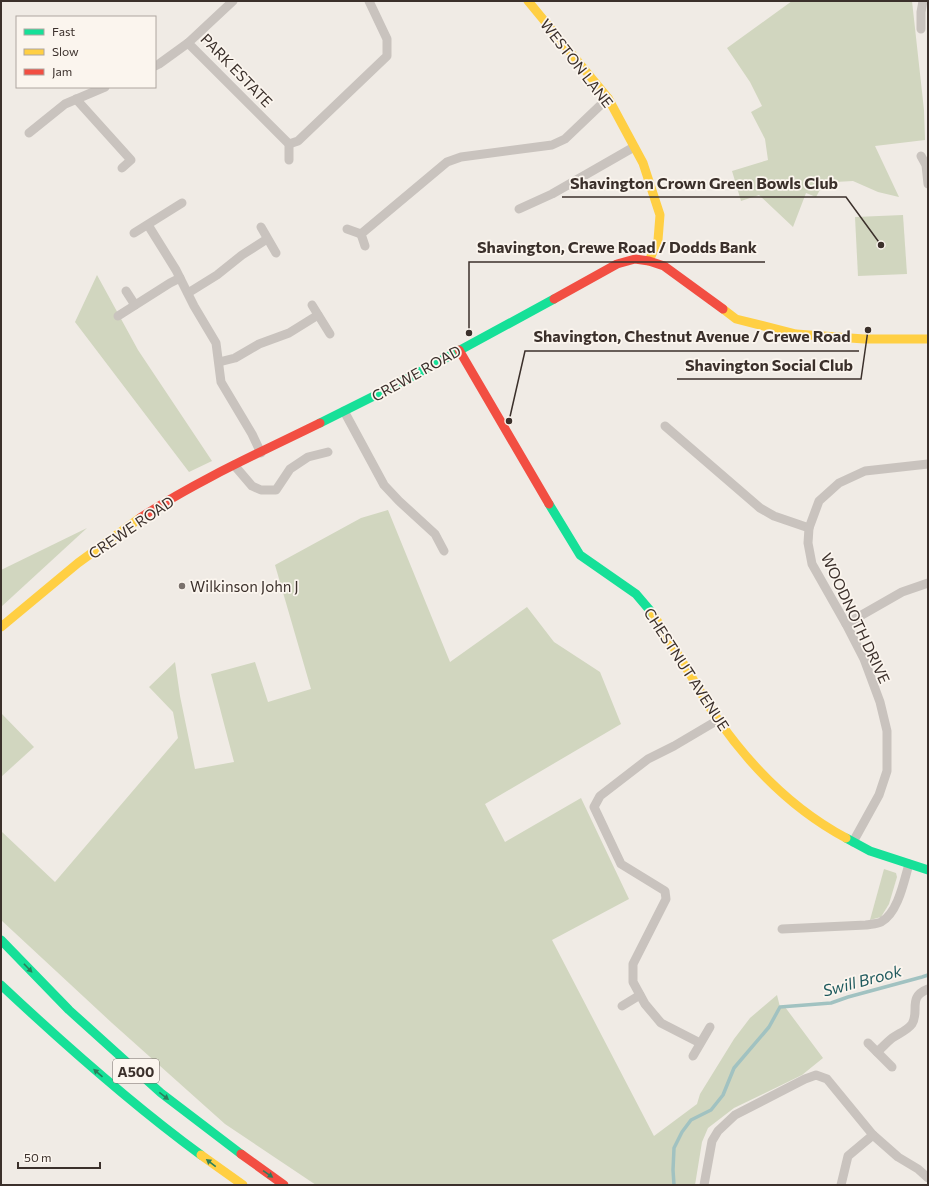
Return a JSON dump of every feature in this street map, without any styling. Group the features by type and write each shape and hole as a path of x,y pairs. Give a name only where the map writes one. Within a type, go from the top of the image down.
{"main road":[{"name":"WESTON LANE","path":"528,1 608,98 643,163 660,215 658,240 649,261"},
{"name":"CREWE ROAD","path":"1,627 73,568 127,527 174,497 234,465 394,386 617,264 635,259 649,261 664,266 736,319 796,334 864,339 928,339"},
{"name":"CHESTNUT AVENUE","path":"459,350 575,548 580,555 636,594 651,611 718,720 733,741 759,770 785,796 818,822 870,851 928,870"},
{"name":"A500","path":"1,940 69,1010 161,1093 284,1185"},
{"name":"A500","path":"1,985 46,1027 136,1106 223,1172 243,1185"}],"street":[{"name":"PARK ESTATE","path":"233,1 188,43 289,144"},
{"path":"289,160 289,144 298,141 387,56 387,39 369,1"},
{"path":"920,29 923,1"},
{"path":"156,66 188,43"},
{"path":"29,133 65,104 103,88"},
{"path":"361,234 447,162 461,157 552,145 565,139 608,98"},
{"path":"76,99 131,160 122,168"},
{"path":"520,209 552,194 634,147"},
{"path":"921,156 926,165 928,184"},
{"path":"134,233 182,203"},
{"path":"148,225 176,270 194,306 216,343 221,382 249,428 261,452"},
{"path":"261,227 276,253"},
{"path":"347,229 361,234"},
{"path":"361,234 365,246"},
{"path":"188,293 217,275 267,239"},
{"path":"118,316 180,278"},
{"path":"126,291 135,305"},
{"path":"312,305 330,334"},
{"path":"218,362 235,358 260,344 289,333 318,315"},
{"path":"344,411 384,485 435,534 444,551"},
{"path":"665,426 760,508 774,516 809,528 819,501 839,483 865,471 928,464"},
{"path":"234,465 252,486 261,490 276,490 290,469 308,457 328,452"},
{"name":"WOODNOTH DRIVE","path":"809,528 808,543 812,564 864,659 880,702 887,731 887,771 878,795 853,842"},
{"path":"846,624 902,592 928,583"},
{"path":"700,1044 661,1023 645,1004 633,982 633,964 666,899 665,891 621,864 594,807 600,796 648,759 674,746 718,720"},
{"path":"782,929 866,925 886,919 892,912 909,864"},
{"path":"877,1052 889,1040 911,1025 914,1018 915,999 920,993 928,990"},
{"path":"622,1006 640,994"},
{"path":"693,1056 710,1026"},
{"path":"868,1043 892,1067"},
{"path":"704,1182 712,1142 718,1132 735,1115 805,1079 816,1075 827,1078 873,1135 898,1157 918,1169 928,1178"},
{"path":"841,1185 848,1156 873,1135"}],"green space":[{"path":"792,1 912,1 924,110 925,140 875,146 899,197 878,192 853,181 835,182 821,188 816,197 806,193 793,227 759,195 741,201 732,171 768,160 765,139 751,112 762,106 750,82 727,48"},
{"path":"903,215 907,274 858,276 855,217"},
{"path":"97,275 138,350 212,461 189,472 75,322"},
{"path":"388,510 450,662 527,607 554,642 600,672 621,724 485,804 505,842 581,798 629,899 552,940 654,1136 697,1104 700,1094 734,1039 750,1018 777,995 780,1007 785,1007 823,1058 802,1075 734,1108 708,1128 702,1142 695,1185 316,1185 225,1124 112,1023 1,920 1,831 55,882 178,738 173,712 149,687 175,662 180,696 195,769 234,762 211,674 255,662 268,702 311,689 275,565 361,518"},
{"path":"87,528 1,607 1,570"},
{"path":"1,713 34,747 1,777"},
{"path":"884,869 896,873 897,877 889,904 881,917 870,920"}],"waterway":[{"name":"Swill Brook","path":"674,1185 674,1148 682,1132 691,1120 711,1110 723,1095 734,1068 769,1027 780,1007 831,1003 928,975"}],"traffic: fast":[{"path":"320,423 394,386 554,299"},
{"path":"549,504 580,555 636,594 653,614"},
{"path":"846,838 870,851 928,870"},
{"path":"1,940 69,1010 161,1093 241,1154"},
{"path":"1,985 98,1073 201,1155"}],"traffic: slow":[{"path":"528,1 608,98 643,163 660,215 658,240 649,261"},
{"path":"723,309 736,319 796,334 864,339 928,339"},
{"path":"1,627 78,563 140,518"},
{"path":"653,614 713,712 745,755 775,787 809,815 846,838"},
{"path":"201,1155 243,1185"}],"traffic: jam":[{"path":"554,299 617,264 635,259 649,261 664,266 723,309"},
{"path":"459,350 549,504"},
{"path":"140,518 205,480 320,423"},
{"path":"241,1154 284,1185"}],"place":[{"name":"Shavington Crown Green Bowls Club","path":"881,245"},
{"name":"Shavington Social Club","path":"868,330"},
{"name":"Shavington, Crewe Road / Dodds Bank","path":"469,333"},
{"name":"Shavington, Chestnut Avenue / Crewe Road","path":"509,421"},
{"name":"Wilkinson John J","path":"182,586"}]}
